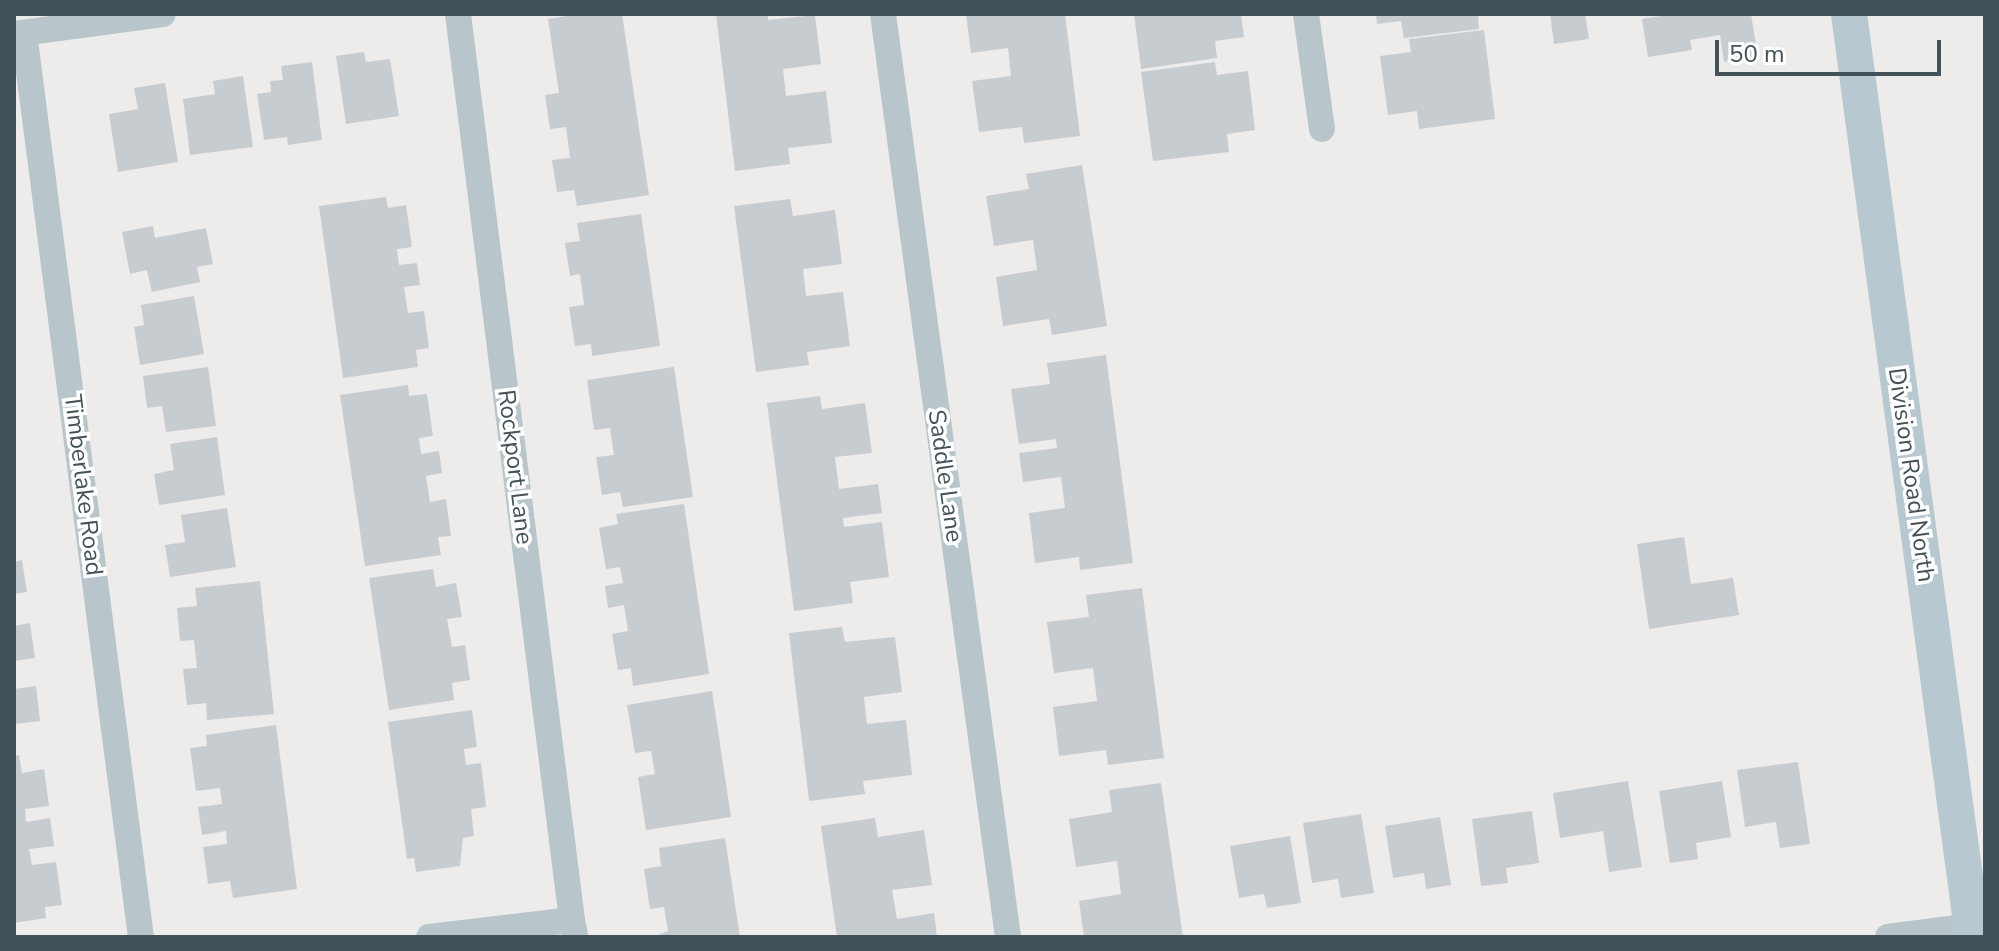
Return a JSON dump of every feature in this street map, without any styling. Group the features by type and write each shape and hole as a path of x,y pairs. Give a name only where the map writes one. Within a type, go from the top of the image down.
{"main road":[{"name":"Division Road North","path":"1849,14 1972,931"}],"street":[{"path":"19,34 160,14"},
{"name":"Rockport Lane","path":"458,14 574,929"},
{"name":"Saddle Lane","path":"883,14 1008,937"},
{"path":"1306,14 1322,129"},
{"name":"Timberlake Road","path":"19,34 141,937"},
{"path":"429,937 574,929"},
{"path":"1888,937 1972,931"}],"building":[{"path":"580,14 622,14 649,195 577,206 574,190 557,192 552,160 570,158 566,127 550,129 545,95 559,93 548,19"},
{"path":"716,14 768,14 768,20 815,15 821,64 783,69 786,96 826,91 832,143 788,148 790,164 735,171"},
{"path":"966,14 1065,14 1080,136 1024,143 1022,127 979,132 972,81 1011,76 1008,48 971,53"},
{"path":"1134,14 1241,14 1244,37 1215,41 1217,58 1141,69"},
{"path":"1376,14 1478,14 1479,29 1404,38 1401,21 1377,24"},
{"path":"1550,14 1585,14 1589,39 1554,44"},
{"path":"1674,14 1751,14 1758,57 1724,62 1720,35 1690,40 1692,50 1648,57 1642,19"},
{"path":"1484,30 1495,119 1419,129 1417,111 1388,115 1380,56 1411,52 1409,39"},
{"path":"364,52 366,62 390,59 399,116 346,124 336,56"},
{"path":"312,62 322,140 288,145 287,137 264,140 257,94 271,92 270,81 283,80 281,66"},
{"path":"1215,62 1217,75 1248,71 1255,130 1227,134 1229,152 1153,161 1141,72"},
{"path":"243,76 253,147 190,155 183,99 215,94 213,81"},
{"path":"165,83 178,162 118,172 109,114 138,109 134,88"},
{"path":"1082,165 1107,326 1052,335 1049,319 1003,326 996,277 1037,270 1033,240 994,246 986,196 1029,189 1026,174"},
{"path":"386,197 388,208 406,205 412,247 397,249 399,265 417,263 420,285 404,287 408,313 424,311 429,348 416,350 418,367 343,378 319,206"},
{"path":"790,199 793,216 835,210 842,264 803,269 806,296 843,292 850,346 807,352 809,365 756,372 734,206"},
{"path":"641,214 660,346 592,356 591,344 575,346 569,307 584,305 580,274 570,276 565,243 580,241 577,223"},
{"path":"153,226 155,238 206,228 213,264 197,267 200,282 152,292 147,270 130,274 122,232"},
{"path":"194,296 204,354 140,365 134,327 144,325 141,305"},
{"path":"1106,355 1133,563 1080,570 1079,557 1035,563 1029,513 1065,508 1061,477 1023,482 1019,453 1057,448 1056,439 1019,444 1011,389 1050,384 1047,363"},
{"path":"208,367 216,426 166,432 162,406 147,408 143,376"},
{"path":"674,367 693,497 623,507 620,492 602,495 596,457 614,455 610,428 594,430 587,380"},
{"path":"408,385 409,396 427,394 433,436 419,438 421,454 439,451 442,473 426,476 430,502 446,499 451,536 438,537 441,555 365,566 340,395"},
{"path":"820,396 822,409 865,403 872,453 835,457 839,489 878,484 882,513 843,518 844,527 882,522 889,577 850,582 853,603 794,611 767,403"},
{"path":"217,437 225,495 159,505 154,474 174,470 170,444"},
{"path":"684,504 709,674 633,686 631,668 618,670 612,634 628,631 624,605 608,608 605,586 623,583 620,567 606,569 599,528 618,524 616,514"},
{"path":"227,508 236,567 170,577 165,545 185,542 181,515"},
{"path":"1684,537 1691,584 1733,578 1739,615 1649,629 1637,544"},
{"path":"22,560 27,592 14,594 14,562"},
{"path":"433,569 436,587 456,583 462,617 447,619 452,647 465,645 470,680 452,683 454,700 389,710 369,578"},
{"path":"260,581 274,714 207,720 206,703 187,705 183,669 197,668 194,640 180,641 177,608 197,606 195,588"},
{"path":"1142,588 1164,758 1108,765 1106,750 1059,756 1053,707 1097,701 1093,668 1054,673 1047,622 1089,617 1086,595"},
{"path":"30,623 35,658 14,661 14,626"},
{"path":"842,627 845,642 895,637 902,692 864,697 867,724 906,720 912,775 863,781 865,794 809,801 789,633"},
{"path":"36,686 40,721 14,724 14,689"},
{"path":"712,691 731,817 646,830 638,777 655,774 651,751 635,753 627,705"},
{"path":"472,710 477,747 464,749 466,765 481,763 486,807 471,809 474,836 463,838 460,866 416,872 414,858 407,859 388,722"},
{"path":"276,725 297,889 233,898 230,881 208,884 203,847 227,844 226,831 202,835 198,807 222,804 220,788 196,791 190,748 207,746 206,735"},
{"path":"19,755 22,773 44,769 49,806 25,809 26,822 50,818 54,846 29,849 32,865 56,862 62,905 45,907 46,918 14,923 14,756"},
{"path":"1798,762 1810,844 1780,848 1776,822 1745,827 1737,770"},
{"path":"1628,781 1642,867 1609,872 1603,831 1560,838 1553,793"},
{"path":"1722,781 1731,837 1696,843 1698,859 1670,863 1659,791"},
{"path":"1161,783 1183,937 1084,937 1079,901 1121,894 1117,861 1076,867 1069,819 1112,812 1109,790"},
{"path":"1532,811 1539,863 1506,868 1508,883 1481,886 1472,819"},
{"path":"1361,814 1374,893 1341,898 1338,879 1312,883 1303,823"},
{"path":"1440,817 1451,885 1426,889 1424,873 1393,878 1385,826"},
{"path":"875,818 878,837 924,830 932,885 892,890 897,919 934,913 937,937 837,937 821,826"},
{"path":"1290,836 1301,903 1267,908 1264,894 1239,898 1230,846"},
{"path":"725,838 740,937 653,937 668,931 664,907 650,909 644,869 661,866 659,848"}]}
